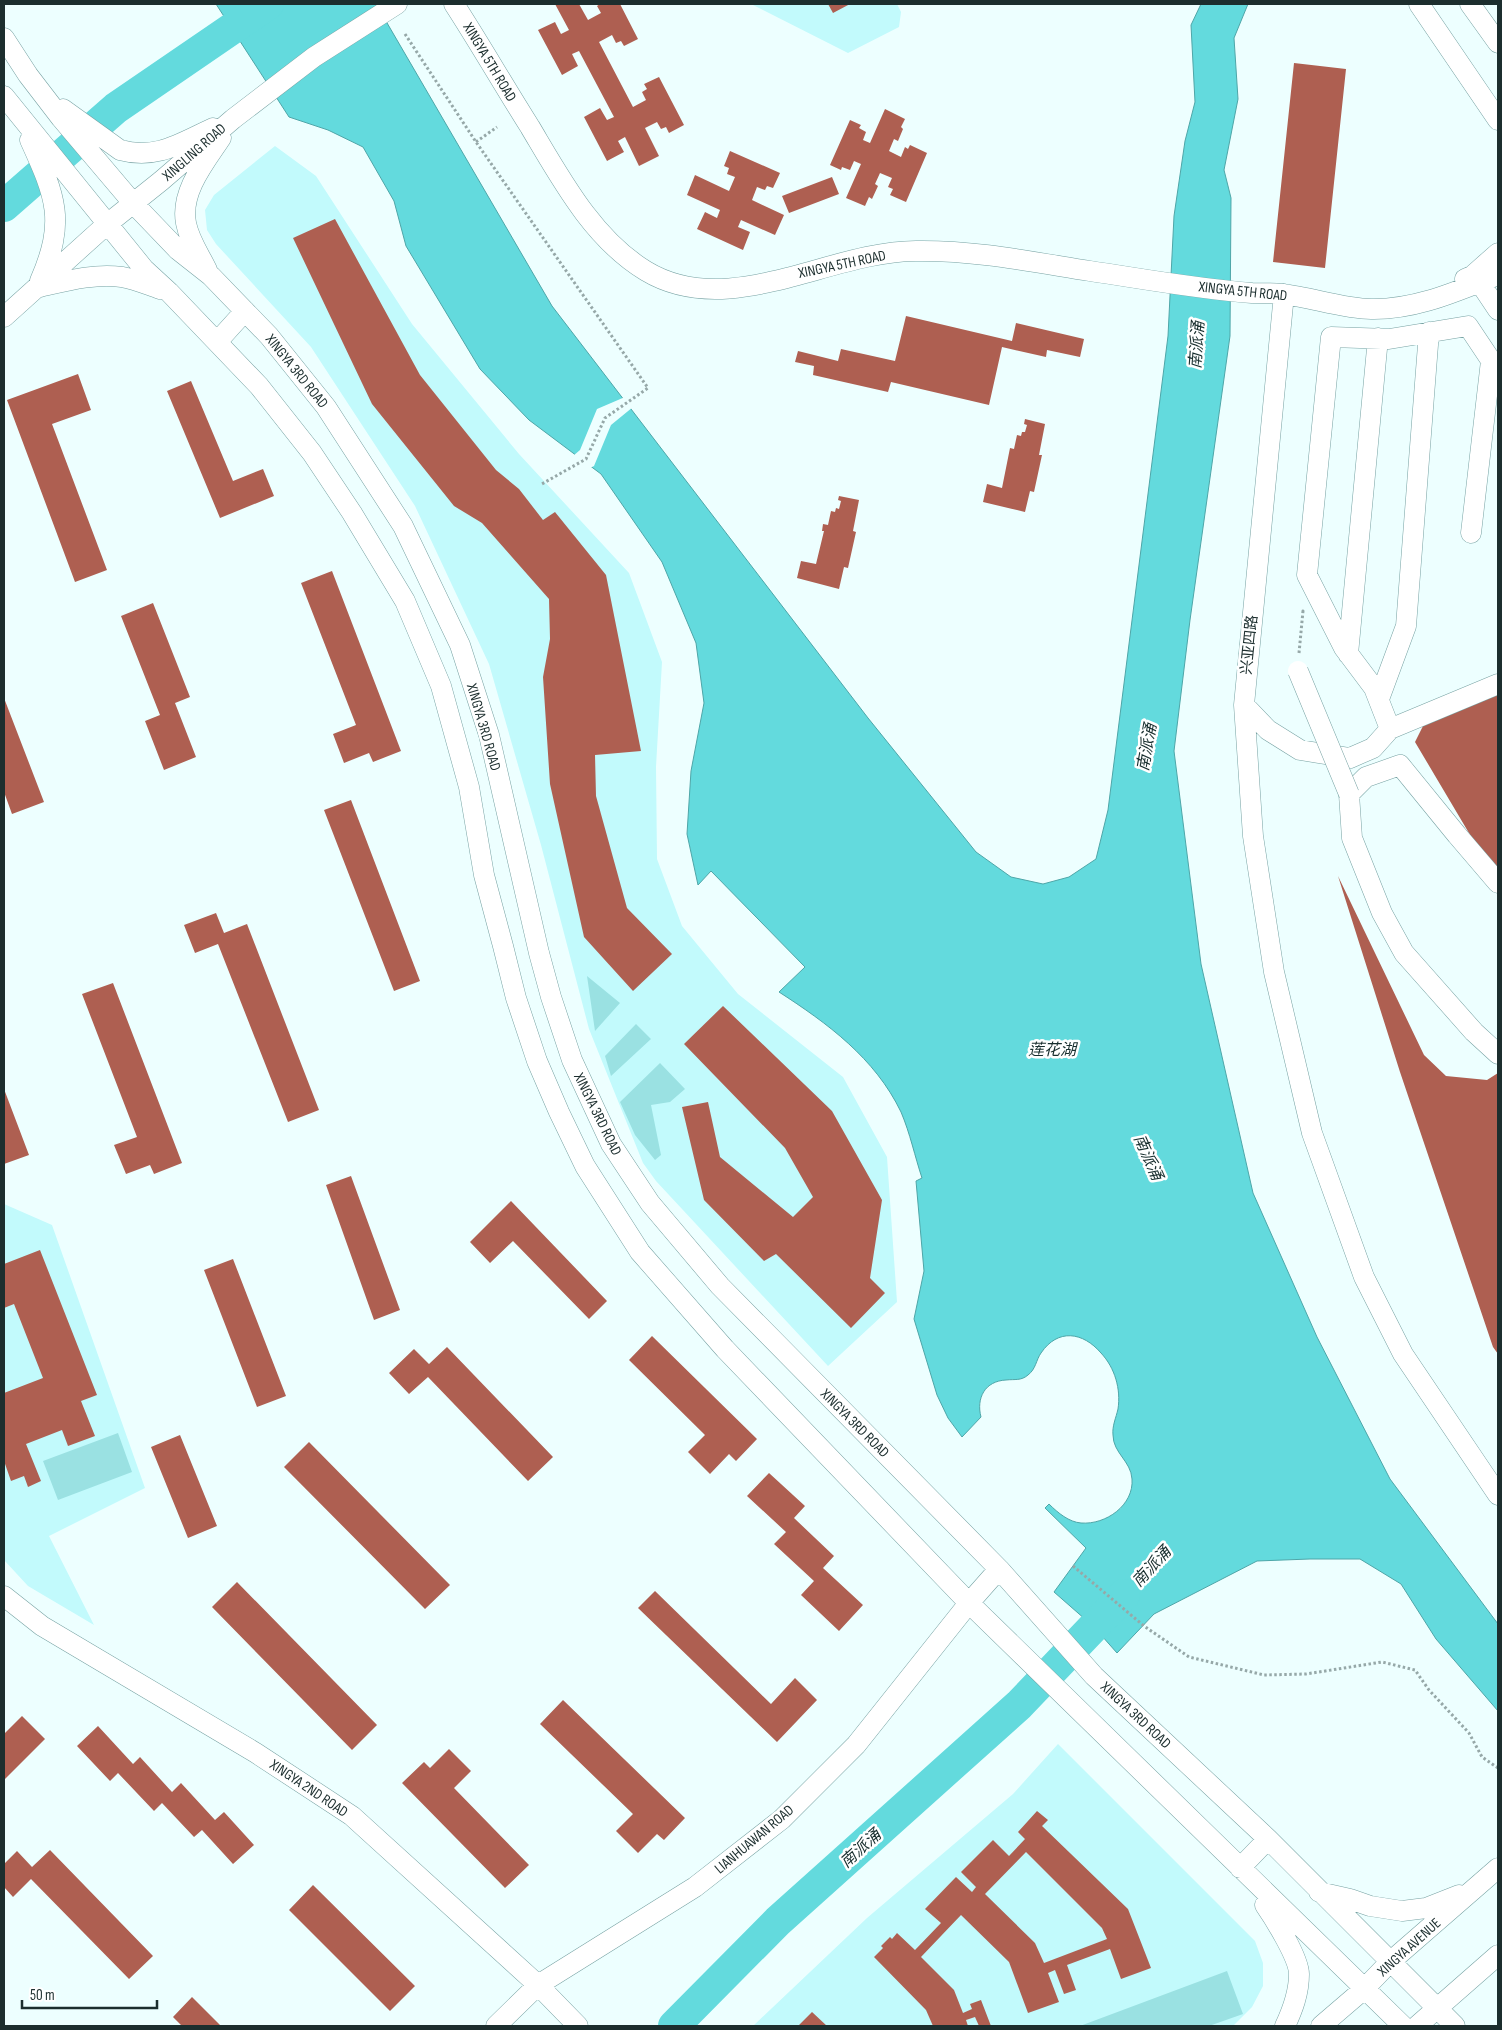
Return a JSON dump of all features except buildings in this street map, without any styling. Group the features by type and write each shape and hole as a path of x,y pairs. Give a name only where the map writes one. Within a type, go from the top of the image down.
{"street":[{"name":"XINGLING ROAD","path":"4,317 106,225 233,119 321,52 397,4"},
{"name":"XINGYA 5TH ROAD","path":"454,4 582,209 610,242 630,259 648,272 679,285 712,290 744,288 867,256 915,250 990,256 1250,293 1284,294 1370,310 1420,304 1489,279"},
{"path":"1418,4 1498,120"},
{"path":"1470,4 1498,43"},
{"name":"XINGYA 3RD ROAD","path":"4,38 28,76 45,97 64,114 133,203 178,250 211,276 269,336 326,407 403,526 460,645 489,735 539,953 551,997 572,1060 610,1144 650,1204 720,1286 999,1569 1094,1676 1268,1839 1455,2026"},
{"path":"28,76 4,96 35,139 55,203 55,234 52,251 38,288"},
{"path":"64,114 120,150 131,153 150,154 167,149 233,119"},
{"path":"211,276 190,236 185,222 189,189 233,119"},
{"name":"XINGYA 3RD ROAD","path":"35,139 144,269 169,292 259,386 312,453 352,513 405,601 441,686 469,787 484,874 516,998 537,1061 585,1166 640,1252 725,1349 969,1603 1363,1990 1403,2026"},
{"name":"XINGYA 5TH ROAD","path":"1370,310 1442,289 1472,276 1498,254"},
{"path":"38,288 82,278 110,276 123,277 169,292"},
{"path":"1489,279 1498,310"},
{"name":"兴亚四路","path":"1284,294 1244,705 1253,836 1274,972 1312,1133 1364,1277 1403,1354 1498,1495"},
{"path":"217,342 245,311"},
{"path":"1390,729 1374,688 1348,654 1307,575 1331,337 1389,338 1468,326 1495,366 1471,533"},
{"path":"1379,699 1406,626 1429,332"},
{"path":"1348,654 1378,338"},
{"path":"1298,671 1349,794 1352,838 1382,913 1404,953 1474,1032 1498,1054"},
{"path":"1244,705 1268,730 1300,750 1350,758 1373,748 1390,729 1498,684"},
{"path":"1349,794 1366,777 1400,764 1457,835 1498,882"},
{"name":"LIANHUAWAN ROAD","path":"496,2026 538,1986 695,1887 782,1819 856,1745 969,1603 999,1569"},
{"name":"XINGYA 2ND ROAD","path":"4,1596 42,1626 256,1753 352,1816 538,1986 578,2026"},
{"path":"1268,1839 1240,1868 1280,1927 1299,1972 1295,2005 1285,2026"},
{"name":"XINGYA AVENUE","path":"1321,2026 1363,1990 1390,1962 1498,1868"},
{"path":"1319,1892 1370,1906 1402,1911 1426,1908 1475,1889"},
{"path":"1417,2026 1498,1955"}],"path":[{"path":"405,34 476,142 648,388 605,418 586,459 540,485"},
{"path":"476,142 497,128"},
{"path":"1298,671 1302,611 1309,619"},
{"path":"1073,1566 1144,1626 1189,1657 1264,1675 1306,1674 1382,1662 1415,1670 1429,1690 1470,1733 1482,1757 1498,1768"}],"shaded area":[{"path":"751,4 897,4 901,12 899,27 848,53"},
{"path":"275,146 316,176 412,324 519,454 629,573 662,662 656,767 657,859 682,926 738,994 843,1077 887,1157 897,1302 828,1366 656,1181 643,1163 589,1029 541,845 489,664 415,506 311,347 216,244 207,230 205,210 214,195"},
{"path":"587,976 620,1003 595,1031"},
{"path":"636,1024 651,1039 611,1076 605,1056"},
{"path":"660,1063 685,1089 670,1102 651,1105 661,1155 655,1160 635,1135 620,1102"},
{"path":"4,1204 52,1225 145,1488 49,1536 94,1625 28,1586 4,1560"},
{"path":"118,1433 132,1472 58,1500 43,1461"},
{"path":"1058,1744 1255,1941 1263,1963 1263,1986 1252,2007 1233,2026 753,2026 867,1918 1013,1794"},
{"path":"1227,1971 1243,2014 1209,2026 1080,2026"}],"water":[{"name":"莲花湖","path":"216,4 376,4 552,306 868,718 976,852 1011,877 1043,884 1069,877 1096,859 1108,810 1168,336 1174,216 1185,141 1195,102 1191,25 1201,4 1248,4 1234,38 1238,99 1224,170 1231,198 1230,336 1190,620 1174,751 1201,964 1253,1193 1317,1337 1390,1479 1498,1624 1498,1711 1436,1639 1401,1584 1360,1559 1257,1561 1154,1614 1117,1653 1094,1627 1054,1592 1086,1548 1045,1508 1049,1504 1060,1514 1072,1521 1090,1523 1100,1521 1117,1512 1128,1497 1131,1488 1132,1479 1129,1467 1114,1441 1113,1428 1118,1409 1119,1394 1116,1379 1110,1365 1094,1346 1086,1341 1079,1337 1063,1336 1048,1345 1039,1356 1031,1373 1023,1378 999,1381 988,1387 981,1397 981,1417 962,1437 948,1418 937,1395 914,1319 924,1271 916,1181 922,1178 901,1112 878,1075 864,1058 832,1029 779,992 805,967 711,871 698,885 687,834 691,771 704,703 696,643 662,562 601,474 529,420 480,369 406,246 394,201 363,147 328,130 289,117"}],"pier":[{"path":"625,397 633,407 611,425 594,466 590,468 573,456 580,450 597,409"}],"waterway":[{"path":"4,206 116,108 268,4"},
{"name":"南派涌","path":"674,2026 778,1921 1019,1705 1124,1595"}]}
